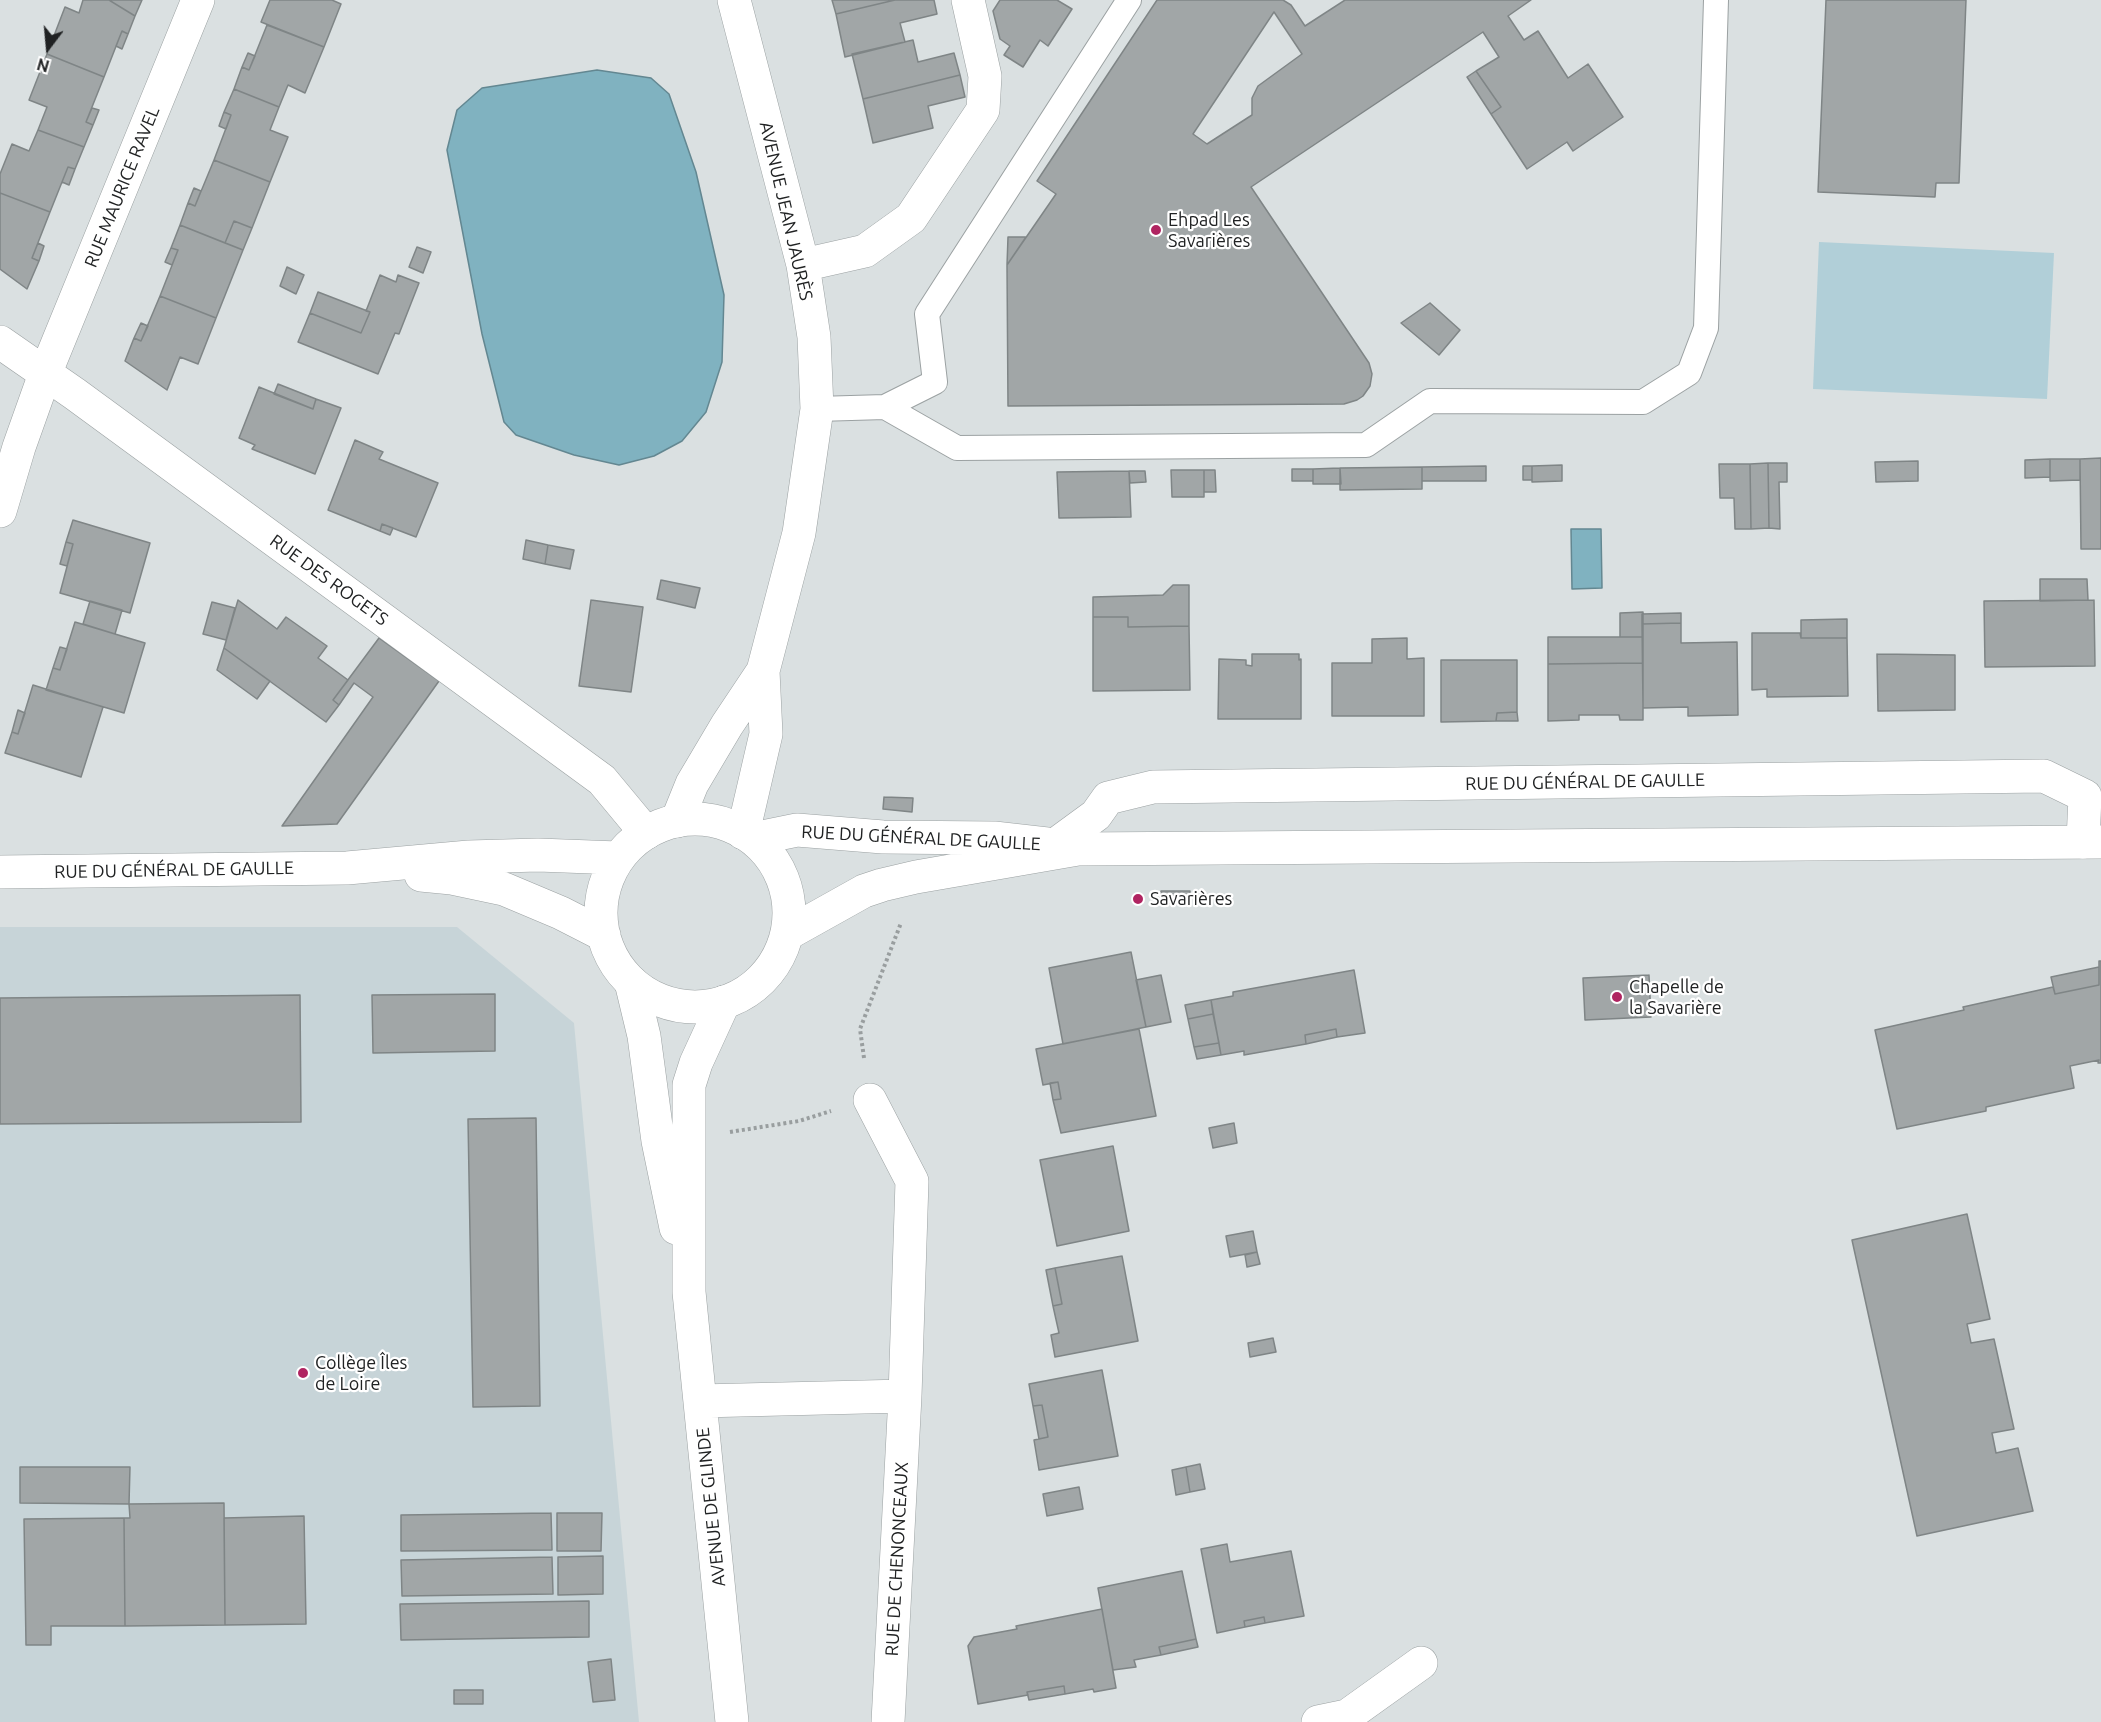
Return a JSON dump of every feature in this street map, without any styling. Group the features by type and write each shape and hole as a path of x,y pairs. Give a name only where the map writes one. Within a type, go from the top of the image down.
{"street":[{"name":"RUE MAURICE RAVEL","path":"0,511 19,447 45,374 198,0"},
{"name":"AVENUE JEAN JAURÈS","path":"734,0 803,265 814,337 817,409 800,533 763,671 766,734 748,836"},
{"path":"803,265 865,251 911,218 983,110 984,76 968,0"},
{"name":"RUE DES ROGETS","path":"0,342 94,408 602,780 646,832"},
{"name":"AVENUE JEAN JAURÈS","path":"677,821 698,774 763,671"},
{"name":"RUE DU GÉNÉRAL DE GAULLE","path":"748,836 797,830 883,837 994,838 1066,847 2092,842 2085,796 2044,776 1154,787 1108,798 1096,815 1066,847 882,885 864,891 787,934"},
{"path":"700,819 717,822 748,836 769,855 783,880 789,910 787,934 774,964 761,980 739,996 705,1006 678,1005 653,997 631,982 615,963 604,935 601,912 604,889 609,873 618,858 646,832 677,821 700,819"},
{"name":"RUE DU GÉNÉRAL DE GAULLE","path":"0,872 347,868 469,857 538,855 618,858"},
{"name":"RUE DU GÉNÉRAL DE GAULLE","path":"347,868 452,878 504,889 604,935"},
{"name":"AVENUE DE GLINDE","path":"631,982 644,1036 658,1141 689,1293 732,1722"},
{"name":"AVENUE DE GLINDE","path":"689,1293 689,1085 696,1063 724,1002"},
{"name":"RUE DE CHENONCEAUX","path":"870,1100 912,1181 905,1396 888,1722"},
{"path":"700,1401 905,1396"},
{"path":"1318,1722 1347,1716 1421,1663"}],"lane":[{"path":"817,409 885,407 935,382 927,314 1129,0"},
{"path":"885,407 957,448 1366,445 1430,400 1643,402 1689,373 1706,328 1716,0"}],"path":[{"path":"689,1138 799,1121 870,1100 860,1029 903,920"}],"shaded area":[{"path":"597,70 651,78 669,94 696,172 724,295 722,362 706,412 682,441 654,456 619,465 574,455 516,435 504,422 482,334 447,150 457,110 482,88"},
{"path":"1819,242 2054,253 2047,399 1813,389"},
{"path":"1571,529 1601,529 1602,588 1572,589"},
{"name":"Collège Îles de Loire","path":"0,927 457,927 574,1023 639,1722 0,1722"}],"building":[{"path":"83,0 109,0 135,16 128,34 122,31 104,77 47,54 65,7 79,13"},
{"path":"109,0 142,0 135,16"},
{"path":"270,0 332,0 341,4 324,47 261,22"},
{"path":"832,0 895,0 836,14"},
{"path":"895,0 934,0 937,14 900,23 905,42 845,57 836,14"},
{"path":"1000,0 1057,0 1072,9 1048,46 1040,40 1023,67 1004,55 1010,46 1000,39 993,11"},
{"name":"Ehpad Les Savarières","path":"1157,0 1283,0 1291,5 1305,26 1345,0 1531,0 1508,16 1524,40 1538,31 1568,78 1588,64 1623,117 1573,151 1567,142 1527,169 1491,114 1501,107 1476,71 1499,57 1483,32 1251,187 1369,363 1372,374 1370,386 1363,396 1344,404 1008,406 1007,265 1056,194 1037,181","holes":["1274,12 1302,54 1258,86 1252,98 1252,115 1207,144 1193,134"]},
{"path":"1826,0 1966,0 1959,183 1936,183 1935,197 1818,192"},
{"path":"267,25 324,47 305,93 288,85 279,107 234,89 242,67 249,70"},
{"path":"122,31 128,34 122,49 116,46"},
{"path":"913,40 918,62 954,53 960,75 863,99 852,54"},
{"path":"248,53 255,56 249,70 242,67"},
{"path":"47,54 104,77 86,122 93,125 84,147 38,130 47,107 29,100"},
{"path":"1476,71 1501,107 1491,114 1467,77"},
{"path":"960,75 965,97 928,106 933,128 873,143 863,99"},
{"path":"234,89 279,107 270,130 288,137 270,182 214,160 231,115 224,112"},
{"path":"92,108 99,110 93,125 86,122"},
{"path":"224,112 231,115 226,129 219,126"},
{"path":"38,130 84,147 75,169 68,167 50,212 0,193 0,174 12,144 29,151"},
{"path":"214,160 270,182 252,228 234,221 225,243 180,225 188,203 195,206"},
{"path":"68,167 75,169 69,185 62,182"},
{"path":"194,188 201,191 195,206 188,203"},
{"path":"0,193 50,212 32,258 39,261 27,289 0,269"},
{"path":"234,221 252,228 243,250 225,243"},
{"path":"180,225 243,250 216,318 160,296 178,250 171,248"},
{"path":"1008,237 1026,237 1007,265"},
{"path":"38,243 44,246 39,261 32,258"},
{"path":"417,247 431,252 423,273 409,267"},
{"path":"171,248 178,250 172,265 165,262"},
{"path":"287,267 304,275 296,294 280,286"},
{"path":"380,275 396,282 398,275 419,283 399,334 395,333 378,374 298,342 310,313 361,333 370,312 366,311"},
{"path":"318,292 370,312 361,333 310,313"},
{"path":"160,296 216,318 198,364 180,357 167,390 125,361 134,338 141,341"},
{"path":"1430,303 1460,330 1439,355 1401,323"},
{"path":"141,323 148,326 141,341 134,338"},
{"path":"278,384 316,399 313,409 274,394"},
{"path":"259,387 313,409 316,399 341,408 315,474 252,449 255,445 239,438"},
{"path":"355,440 383,452 379,459 438,483 416,537 382,524 380,531 328,510"},
{"path":"2101,458 2101,549 2081,549 2080,459"},
{"path":"2050,459 2050,477 2025,478 2025,460"},
{"path":"2050,459 2080,459 2080,480 2050,481"},
{"path":"1918,461 1918,481 1876,482 1875,462"},
{"path":"1768,463 1787,463 1787,482 1779,482 1780,529 1769,528"},
{"path":"1768,463 1769,528 1751,529 1750,464"},
{"path":"1719,464 1750,464 1751,529 1735,529 1734,498 1720,498"},
{"path":"1562,465 1562,481 1532,482 1532,466"},
{"path":"1486,466 1486,481 1422,481 1422,467"},
{"path":"1523,466 1532,466 1532,480 1523,480"},
{"path":"1422,467 1422,489 1340,490 1340,468"},
{"path":"1340,468 1341,484 1313,484 1313,469"},
{"path":"1292,469 1313,469 1313,481 1292,481"},
{"path":"1171,470 1204,470 1204,497 1172,497"},
{"path":"1204,470 1215,470 1216,492 1204,492"},
{"path":"1129,471 1145,471 1146,482 1130,483"},
{"path":"1129,471 1131,517 1059,518 1057,472"},
{"path":"73,520 150,543 130,613 60,593 73,544 66,542"},
{"path":"382,524 393,528 390,535 380,531"},
{"path":"526,540 548,545 545,564 523,559"},
{"path":"66,542 73,544 67,566 60,564"},
{"path":"548,545 574,550 570,569 545,564"},
{"path":"2040,579 2087,579 2088,600 2040,601"},
{"path":"661,580 700,588 695,608 657,599"},
{"path":"1173,585 1189,585 1189,626 1128,627 1128,617 1093,617 1093,597 1163,595"},
{"path":"238,600 277,629 286,617 327,646 318,658 348,680 333,700 339,705 326,722 224,648"},
{"path":"591,600 643,607 631,692 579,686"},
{"path":"2094,600 2095,666 1985,667 1984,601"},
{"path":"90,601 122,610 115,634 83,624"},
{"path":"212,602 235,608 226,640 203,634"},
{"path":"1643,612 1643,637 1620,637 1620,613"},
{"path":"1681,613 1681,623 1642,624 1642,614"},
{"path":"1093,617 1128,617 1128,627 1189,626 1190,690 1093,691"},
{"path":"1847,619 1847,638 1801,638 1801,620"},
{"path":"75,622 145,643 124,713 46,690 53,668 60,670"},
{"path":"1681,623 1681,643 1737,642 1738,715 1688,716 1688,707 1643,708 1642,624"},
{"path":"1752,633 1800,633 1801,638 1847,638 1848,696 1767,697 1767,689 1752,690"},
{"path":"1548,637 1643,637 1643,663 1548,664"},
{"path":"379,638 439,681 337,824 282,826 373,697 354,683 339,705 333,700"},
{"path":"1407,638 1407,659 1424,658 1424,716 1332,716 1332,663 1372,663 1372,639"},
{"path":"60,647 67,649 60,670 53,668"},
{"path":"224,648 270,681 257,699 217,670"},
{"path":"1252,654 1299,654 1299,660 1301,659 1301,719 1218,719 1219,659 1246,660 1246,665 1252,666"},
{"path":"1877,654 1955,655 1955,710 1878,711"},
{"path":"1441,660 1517,660 1517,712 1497,713 1496,721 1441,722"},
{"path":"1643,663 1643,720 1620,720 1619,715 1579,715 1579,720 1548,721 1548,664"},
{"path":"33,685 103,707 81,777 5,753 12,732 18,734"},
{"path":"18,710 25,713 18,734 12,732"},
{"path":"1517,712 1518,721 1496,721 1497,713"},
{"path":"884,797 913,798 912,812 883,809"},
{"path":"1161,891 1190,891 1190,903 1160,903"},
{"path":"1131,952 1146,1027 1063,1044 1049,968"},
{"path":"2099,961 2101,961 2101,1063 2098,1063 2099,1060 2070,1066 2074,1088 1986,1107 1986,1111 1897,1129 1875,1030 2053,987 2055,994 2099,985"},
{"path":"2099,967 2099,985 2055,994 2051,977"},
{"path":"1354,970 1365,1033 1337,1037 1336,1029 1305,1035 1306,1044 1244,1055 1244,1051 1221,1055 1211,1000 1233,996 1233,992"},
{"path":"1161,975 1171,1022 1146,1027 1136,980"},
{"name":"Chapelle de la Savarière","path":"1649,975 1651,1017 1585,1020 1583,978"},
{"path":"495,994 495,1051 373,1053 372,995"},
{"path":"300,995 301,1122 0,1124 0,998"},
{"path":"1211,1000 1213,1014 1188,1019 1185,1005"},
{"path":"1213,1014 1219,1043 1194,1047 1188,1019"},
{"path":"1139,1029 1156,1116 1061,1133 1053,1100 1061,1099 1058,1082 1043,1085 1036,1049"},
{"path":"1336,1029 1337,1037 1306,1044 1305,1035"},
{"path":"1219,1043 1221,1055 1197,1059 1194,1047"},
{"path":"1058,1082 1061,1099 1053,1100 1050,1083"},
{"path":"536,1118 540,1406 473,1407 468,1119"},
{"path":"1234,1123 1237,1143 1213,1148 1209,1128"},
{"path":"1113,1146 1129,1231 1057,1246 1040,1160"},
{"path":"1967,1214 1990,1319 1967,1324 1971,1343 1994,1339 2014,1429 1992,1433 1996,1453 2018,1448 2033,1511 1917,1536 1852,1240"},
{"path":"1253,1231 1257,1252 1230,1257 1226,1236"},
{"path":"1257,1252 1260,1264 1247,1267 1245,1255"},
{"path":"1122,1256 1138,1341 1055,1357 1051,1335 1059,1333 1053,1306 1062,1304 1055,1268"},
{"path":"1055,1268 1062,1304 1053,1306 1046,1270"},
{"path":"1273,1338 1276,1352 1250,1357 1248,1343"},
{"path":"1102,1370 1118,1456 1039,1470 1034,1440 1048,1437 1042,1405 1033,1406 1029,1384"},
{"path":"1042,1405 1048,1437 1039,1439 1033,1406"},
{"path":"1200,1464 1205,1489 1190,1492 1186,1467"},
{"path":"20,1467 130,1467 129,1504 20,1503"},
{"path":"1186,1467 1190,1492 1176,1495 1172,1470"},
{"path":"1079,1487 1083,1509 1047,1516 1043,1494"},
{"path":"224,1503 225,1625 125,1626 124,1518 130,1518 129,1504"},
{"path":"551,1513 552,1550 401,1551 401,1515"},
{"path":"557,1513 602,1513 601,1551 557,1551"},
{"path":"304,1516 306,1624 225,1625 224,1518"},
{"path":"124,1518 125,1626 51,1626 51,1645 26,1645 24,1519"},
{"path":"1227,1544 1230,1562 1291,1551 1304,1616 1265,1623 1264,1617 1244,1621 1245,1627 1217,1633 1201,1549"},
{"path":"603,1556 603,1594 558,1595 558,1557"},
{"path":"552,1557 553,1594 402,1596 401,1560"},
{"path":"1182,1571 1196,1639 1159,1647 1161,1655 1134,1660 1136,1667 1113,1670 1098,1588"},
{"path":"589,1601 589,1637 401,1640 400,1604"},
{"path":"1102,1609 1116,1688 1065,1694 1064,1686 978,1704 968,1646 974,1637"},
{"path":"1264,1617 1265,1623 1245,1627 1244,1621"},
{"path":"1196,1639 1198,1647 1161,1655 1159,1647"},
{"path":"611,1659 615,1700 593,1702 588,1662"},
{"path":"1064,1686 1065,1694 1029,1700 1027,1692"},
{"path":"454,1690 483,1690 483,1704 454,1704"}],"place":[{"name":"Ehpad Les Savarières","path":"1156,230"},
{"name":"Savarières","path":"1138,899"},
{"name":"Chapelle de la Savarière","path":"1617,997"},
{"name":"Collège Îles de Loire","path":"303,1373"}]}
